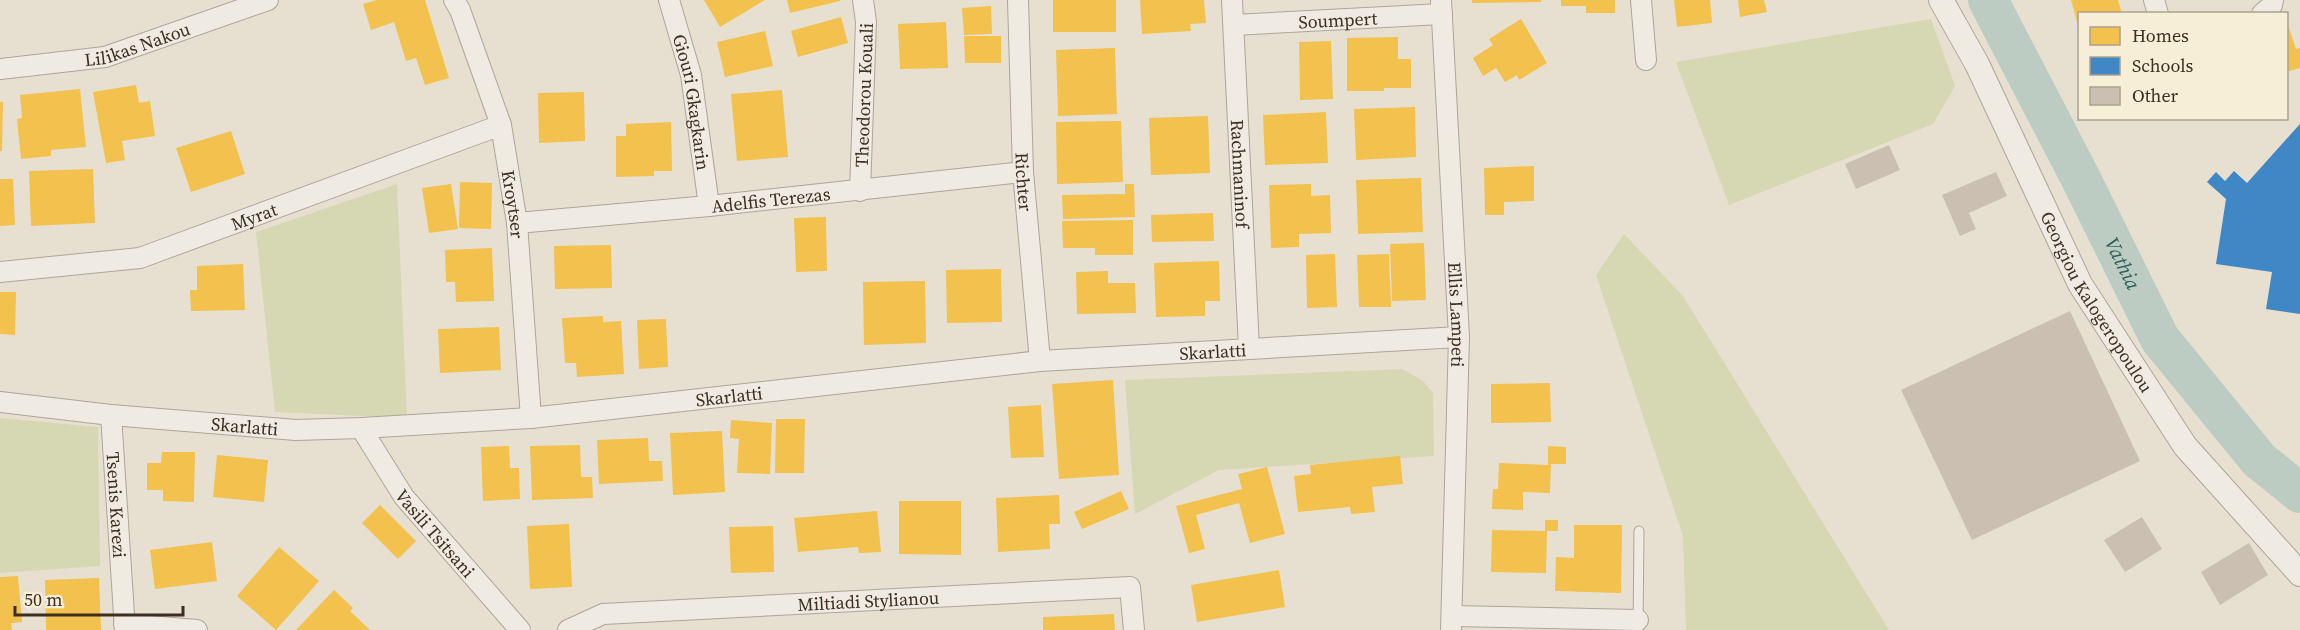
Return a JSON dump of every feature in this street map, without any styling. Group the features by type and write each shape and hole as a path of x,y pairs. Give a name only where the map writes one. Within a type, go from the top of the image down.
{"street":[{"name":"Lilikas Nakou","path":"0,69 105,57 268,0"},
{"name":"Kroytser","path":"454,0 460,10 501,125 517,223 531,418"},
{"name":"Giouri Gkagkarin","path":"669,0 691,75 710,206"},
{"name":"Theodorou Kouali","path":"860,191 866,22 863,0"},
{"name":"Richter","path":"1018,0 1023,172 1040,361"},
{"name":"Rachmaninof","path":"1232,0 1249,348"},
{"path":"1641,0 1646,60"},
{"name":"Georgiou Kalogeropoulou","path":"1941,0 1977,64 2080,284 2185,446 2300,574"},
{"path":"2264,12 2272,5 2273,0"},
{"name":"Soumpert","path":"1234,26 1441,7"},
{"name":"Ellis Lampeti","path":"1441,7 1459,337 1452,623"},
{"name":"Myrat","path":"0,272 140,258 501,125"},
{"name":"Adelfis Terezas","path":"517,223 860,191 1023,172"},
{"name":"Skarlatti","path":"0,402 111,415 296,430 361,428 531,418 1040,361 1459,337"},
{"name":"Tsenis Karezi","path":"111,415 125,627"},
{"name":"Vasili Tsitsani","path":"361,428 404,497 520,630"},
{"name":"Miltiadi Stylianou","path":"568,630 603,614 1130,587 1134,630"},
{"path":"1452,623 1638,625"},
{"path":"125,627 197,630"}],"lane":[{"path":"1638,625 1639,531"}],"green space":[{"path":"1931,19 1955,86 1933,124 1729,205 1676,62"},
{"path":"397,184 407,418 275,412 256,232"},
{"path":"1624,234 1683,296 1889,630 1686,630 1683,536 1596,275"},
{"path":"1402,369 1423,381 1433,393 1434,456 1219,470 1135,514 1125,380"},
{"path":"0,418 98,427 100,566 0,573"}],"building: Homes":[{"path":"377,0 425,0 449,78 425,85 416,58 406,61 394,22 371,30 363,4"},
{"path":"704,0 765,0 720,27"},
{"path":"787,0 840,0 840,1 790,13"},
{"path":"1053,0 1116,0 1116,32 1053,32"},
{"path":"1140,0 1204,0 1206,23 1190,24 1191,31 1142,34"},
{"path":"1472,0 1541,0 1541,2 1472,3"},
{"path":"1561,0 1615,0 1615,13 1586,13 1586,6 1561,6"},
{"path":"1674,0 1710,0 1712,23 1677,27"},
{"path":"1738,0 1764,0 1767,12 1740,17"},
{"path":"2071,0 2118,0 2121,12 2078,12 2078,25"},
{"path":"991,6 992,34 964,35 962,8"},
{"path":"841,17 848,43 798,57 791,31"},
{"path":"1521,19 1547,63 1519,80 1517,75 1505,82 1496,68 1483,76 1473,58 1493,45 1489,39"},
{"path":"946,22 948,68 900,69 898,24"},
{"path":"2288,28 2296,49 2300,48 2300,68 2288,71"},
{"path":"765,31 773,66 725,77 717,42"},
{"path":"964,36 1001,36 1001,63 965,63"},
{"path":"1398,37 1398,59 1411,59 1411,88 1347,91 1347,38"},
{"path":"1331,41 1333,99 1300,100 1299,42"},
{"path":"1115,48 1117,114 1058,116 1056,50"},
{"path":"136,85 139,103 150,101 155,136 122,141 125,160 106,163 93,92"},
{"path":"80,89 86,147 51,150 51,156 21,159 17,119 22,118 20,95"},
{"path":"782,90 788,157 737,161 731,94"},
{"path":"584,92 585,141 539,143 538,93"},
{"path":"0,102 3,102 2,151 0,151"},
{"path":"1415,107 1416,157 1356,160 1354,109"},
{"path":"1326,112 1328,163 1265,165 1263,115"},
{"path":"1208,116 1210,173 1151,175 1149,118"},
{"path":"1121,121 1123,182 1057,184 1056,122"},
{"path":"671,122 672,171 654,171 654,176 616,177 616,136 626,136 626,124"},
{"path":"231,131 245,174 191,192 176,148"},
{"path":"1534,166 1534,201 1504,202 1504,215 1485,215 1484,168"},
{"path":"93,169 95,223 31,226 29,171"},
{"path":"1421,178 1423,232 1358,234 1356,180"},
{"path":"0,179 13,179 15,225 0,226"},
{"path":"460,182 492,183 491,229 459,228"},
{"path":"451,184 458,229 429,233 422,188"},
{"path":"1125,184 1134,184 1135,217 1063,219 1062,195 1125,194"},
{"path":"1311,184 1311,196 1330,195 1331,233 1299,234 1299,247 1271,248 1269,185"},
{"path":"1213,213 1214,241 1152,242 1151,215"},
{"path":"826,217 827,271 796,272 794,218"},
{"path":"1133,220 1133,255 1095,255 1095,248 1063,248 1062,221"},
{"path":"1424,243 1426,300 1392,301 1390,244"},
{"path":"611,245 612,288 555,289 554,246"},
{"path":"492,248 494,301 456,302 455,282 446,282 445,250"},
{"path":"1335,254 1337,307 1307,308 1306,255"},
{"path":"1389,254 1391,307 1359,307 1357,255"},
{"path":"1219,261 1220,301 1205,301 1205,316 1156,317 1154,263"},
{"path":"243,264 245,310 191,311 190,290 197,290 197,266"},
{"path":"1001,269 1002,322 947,323 946,270"},
{"path":"1108,271 1108,283 1135,283 1136,313 1077,314 1076,272"},
{"path":"925,281 926,343 864,345 863,282"},
{"path":"0,292 16,292 15,335 0,334"},
{"path":"603,316 603,322 621,321 624,374 577,377 576,363 565,363 562,318"},
{"path":"666,319 668,367 639,369 637,320"},
{"path":"499,327 501,370 440,373 438,329"},
{"path":"1113,380 1119,475 1059,479 1052,384"},
{"path":"1550,383 1551,422 1491,423 1491,384"},
{"path":"1041,405 1044,457 1011,458 1008,407"},
{"path":"776,419 805,419 804,473 775,473"},
{"path":"731,420 772,423 770,474 737,473 739,439 730,438"},
{"path":"722,431 725,492 673,495 670,433"},
{"path":"648,438 649,461 662,461 663,481 599,484 597,440"},
{"path":"580,445 581,477 592,477 593,498 532,500 530,446"},
{"path":"509,446 510,468 519,468 520,499 483,501 481,447"},
{"path":"1548,446 1566,447 1566,464 1551,464 1550,493 1523,492 1523,510 1492,509 1493,489 1498,489 1499,463 1548,465"},
{"path":"162,452 195,452 194,502 163,501 163,490 147,490 147,463 161,463"},
{"path":"217,455 268,460 264,502 213,497"},
{"path":"1400,456 1403,484 1372,487 1375,512 1351,514 1350,507 1298,512 1294,476 1311,474 1310,465"},
{"path":"1267,467 1285,534 1250,543 1239,503 1196,515 1205,549 1189,553 1176,506 1242,489 1238,474"},
{"path":"1121,491 1129,509 1082,529 1074,512"},
{"path":"1059,495 1060,524 1049,524 1050,549 998,552 996,498"},
{"path":"899,501 961,501 961,555 899,554"},
{"path":"380,505 416,541 398,559 362,523"},
{"path":"877,511 881,552 859,553 858,547 798,552 794,518"},
{"path":"1545,520 1558,520 1558,531 1547,531 1546,573 1491,572 1492,530 1545,531"},
{"path":"569,524 572,587 530,589 527,526"},
{"path":"1574,525 1622,525 1621,593 1555,591 1556,557 1574,558"},
{"path":"773,526 774,572 731,573 729,527"},
{"path":"212,542 217,581 155,589 150,550"},
{"path":"279,547 319,581 276,630 237,596"},
{"path":"1279,570 1285,607 1197,622 1191,585"},
{"path":"18,576 22,622 11,623 12,630 0,630 0,577"},
{"path":"99,578 101,630 46,630 45,580"},
{"path":"334,590 353,608 350,611 370,630 296,630"},
{"path":"1114,614 1115,630 1043,630 1043,617"}],"building: Schools":[{"path":"2300,124 2300,314 2266,309 2272,272 2216,264 2226,199 2207,182 2216,172 2225,181 2234,171 2247,183"}],"building: Other":[{"path":"1889,145 1900,170 1856,189 1845,164"},
{"path":"1996,172 2007,196 1969,213 1976,229 1960,236 1942,195"},
{"path":"2070,311 2140,461 1972,540 1901,390"},
{"path":"2142,517 2162,549 2125,572 2104,540"},
{"path":"2249,543 2268,575 2220,605 2201,572"}],"waterway":[{"name":"Vathia","path":"1988,0 2081,179 2160,339 2259,460 2300,493"}]}
